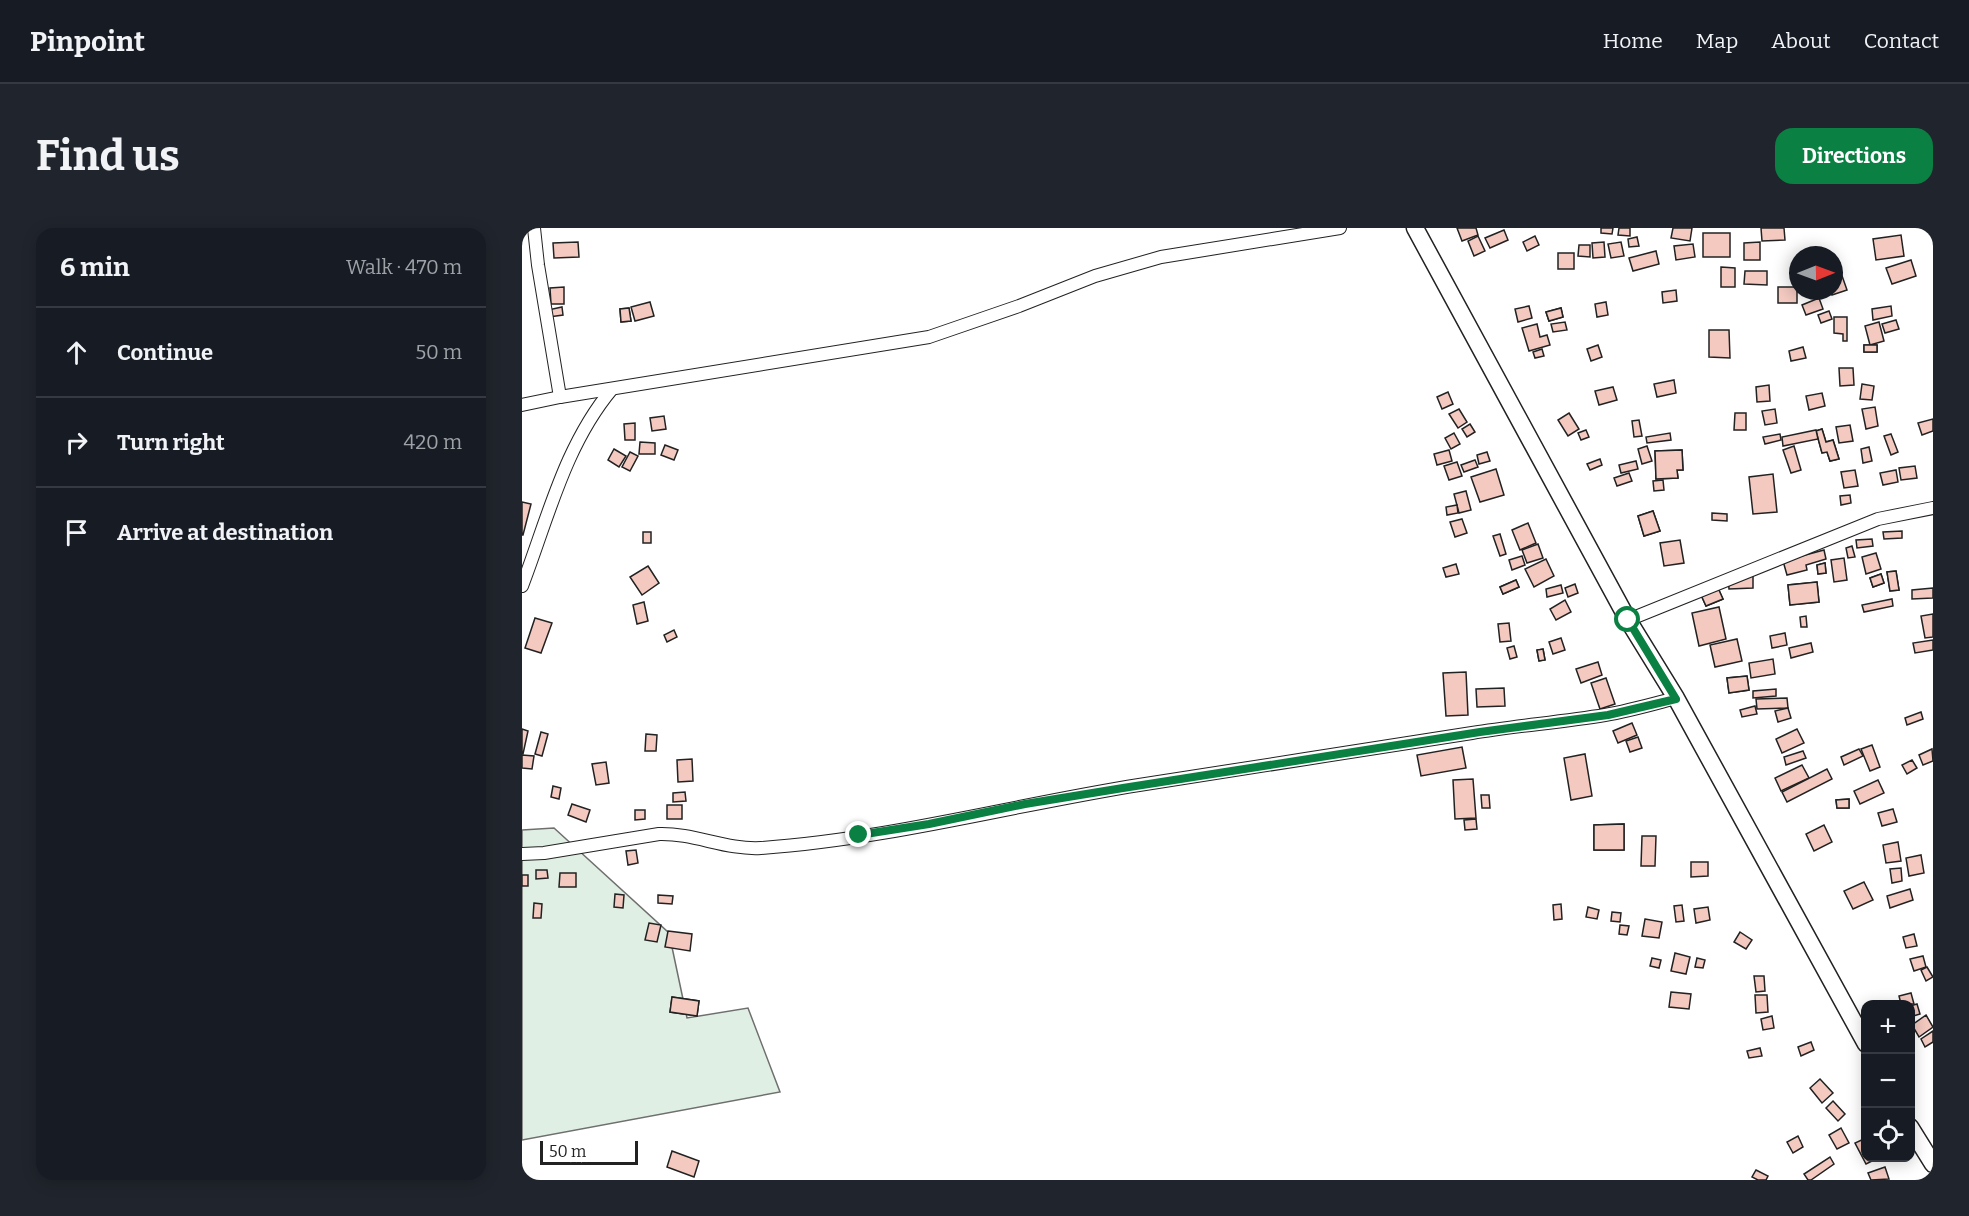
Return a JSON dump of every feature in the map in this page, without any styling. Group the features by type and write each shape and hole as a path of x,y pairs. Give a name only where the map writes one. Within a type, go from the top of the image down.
{"main road":[{"path":"1415,228 1628,620 1676,699 1861,1035"},
{"path":"1915,1134 1933,1164"}],"street":[{"path":"534,228 560,397"},
{"path":"522,405 929,337 1019,306 1095,276 1161,257 1341,228"},
{"path":"522,586 570,456 589,418 612,389"},
{"path":"1628,620 1878,519 1933,508"},
{"path":"522,854 544,853 673,833 736,847 758,848 807,843 894,831 1025,804 1123,788 1480,732 1608,715 1676,699"}],"green space":[{"path":"554,828 669,933 687,1018 748,1008 780,1092 522,1140 522,830"}],"building":[{"path":"1457,228 1476,228 1478,235 1462,241"},
{"path":"1601,228 1613,228 1612,234 1601,233"},
{"path":"1619,228 1630,228 1630,236 1618,235"},
{"path":"1673,228 1692,228 1690,241 1671,238"},
{"path":"1761,228 1784,228 1785,240 1762,241"},
{"path":"1504,230 1508,240 1490,248 1485,238"},
{"path":"1703,233 1730,233 1730,257 1703,257"},
{"path":"1901,235 1904,256 1876,260 1873,239"},
{"path":"1478,236 1485,251 1474,256 1468,241"},
{"path":"1535,236 1539,245 1527,251 1523,242"},
{"path":"1637,237 1639,246 1629,247 1628,239"},
{"path":"578,242 579,257 554,258 553,243"},
{"path":"1604,242 1605,257 1593,258 1592,243"},
{"path":"1621,242 1624,256 1611,258 1608,244"},
{"path":"1760,242 1760,260 1744,260 1744,243"},
{"path":"1693,244 1695,257 1676,260 1674,246"},
{"path":"1579,245 1590,245 1590,257 1578,256"},
{"path":"1656,251 1659,264 1633,271 1629,258"},
{"path":"1558,253 1574,253 1574,269 1558,269"},
{"path":"1911,260 1916,276 1892,284 1886,268"},
{"path":"1721,267 1735,268 1735,287 1721,287"},
{"path":"1745,271 1767,271 1767,285 1744,284"},
{"path":"1843,279 1847,290 1843,291"},
{"path":"564,287 564,304 551,304 550,288"},
{"path":"1778,287 1789,287 1789,300 1797,300 1797,303 1778,303"},
{"path":"1676,290 1677,301 1663,303 1662,292"},
{"path":"1820,300 1823,309 1806,315 1802,305"},
{"path":"650,302 654,316 635,321 631,307"},
{"path":"1606,302 1608,315 1597,317 1595,304"},
{"path":"1529,306 1532,318 1518,322 1515,309"},
{"path":"1891,306 1892,316 1873,320 1872,309"},
{"path":"562,307 563,315 549,317 548,310"},
{"path":"629,308 631,321 621,322 620,309"},
{"path":"629,308 631,321 621,322 620,309"},
{"path":"1561,308 1563,317 1549,321 1546,312"},
{"path":"1561,308 1563,317 1549,321 1546,312"},
{"path":"1829,311 1832,319 1821,323 1818,315"},
{"path":"1834,317 1847,317 1847,341 1843,341 1843,334 1834,333"},
{"path":"1896,320 1899,329 1885,333 1882,324"},
{"path":"1565,322 1567,330 1553,332 1551,324"},
{"path":"1879,322 1884,341 1870,345 1865,326"},
{"path":"1537,324 1540,337 1547,335 1550,345 1529,351 1522,328"},
{"path":"1709,330 1729,330 1730,358 1709,357"},
{"path":"1598,345 1602,357 1591,361 1587,349"},
{"path":"1864,345 1877,345 1877,352 1864,352"},
{"path":"1864,345 1877,345 1877,352 1864,352"},
{"path":"1803,347 1806,358 1791,361 1789,351"},
{"path":"1542,349 1544,356 1535,358 1533,352"},
{"path":"1839,368 1853,368 1854,385 1840,386"},
{"path":"1674,380 1676,393 1657,397 1654,384"},
{"path":"1862,384 1874,386 1872,400 1860,399"},
{"path":"1769,385 1770,401 1757,402 1756,387"},
{"path":"1613,387 1617,400 1599,405 1595,391"},
{"path":"1448,392 1453,404 1442,409 1437,397"},
{"path":"1822,393 1825,406 1809,410 1806,396"},
{"path":"1875,407 1878,426 1866,429 1862,409"},
{"path":"1459,409 1467,422 1458,428 1449,414"},
{"path":"1775,409 1777,423 1765,425 1762,411"},
{"path":"1569,413 1579,429 1568,436 1558,420"},
{"path":"1735,413 1746,413 1746,430 1734,430"},
{"path":"664,416 666,429 652,431 650,418"},
{"path":"1933,419 1933,431 1922,435 1918,423"},
{"path":"1639,420 1642,436 1634,437 1632,421"},
{"path":"635,423 635,440 625,440 624,424"},
{"path":"1470,424 1475,432 1467,437 1462,429"},
{"path":"1850,425 1853,441 1839,443 1836,427"},
{"path":"1822,429 1826,442 1833,440 1839,459 1830,461 1827,452 1822,453 1816,431"},
{"path":"1822,429 1826,442 1833,440 1839,459 1830,461 1827,452 1822,453 1816,431"},
{"path":"1586,430 1589,437 1581,440 1578,433"},
{"path":"1816,430 1818,439 1783,446 1782,437"},
{"path":"1454,433 1460,444 1451,449 1445,438"},
{"path":"1670,433 1671,440 1647,443 1646,437"},
{"path":"1780,434 1781,440 1765,444 1763,437"},
{"path":"1891,434 1898,452 1891,455 1884,436"},
{"path":"640,442 655,443 655,454 639,454"},
{"path":"665,445 678,450 674,460 661,455"},
{"path":"1647,446 1652,461 1642,464 1638,449"},
{"path":"1794,446 1801,470 1791,473 1783,450"},
{"path":"1869,447 1872,461 1863,463 1861,449"},
{"path":"614,449 626,456 619,467 608,460"},
{"path":"1449,450 1452,461 1437,465 1434,454"},
{"path":"1682,450 1683,470 1677,470 1678,478 1656,479 1655,451"},
{"path":"1682,450 1683,470 1677,470 1678,478 1656,479 1655,451"},
{"path":"630,452 638,456 630,471 622,467"},
{"path":"1487,452 1490,461 1479,464 1477,455"},
{"path":"1600,459 1602,465 1590,470 1587,464"},
{"path":"1475,460 1478,467 1464,472 1461,465"},
{"path":"1636,461 1638,469 1621,473 1619,465"},
{"path":"1457,462 1462,476 1449,480 1444,466"},
{"path":"1915,466 1917,478 1901,480 1899,468"},
{"path":"1496,469 1504,495 1480,502 1471,477"},
{"path":"1855,470 1858,486 1844,488 1841,472"},
{"path":"1896,470 1898,482 1883,485 1880,473"},
{"path":"1629,473 1632,481 1617,486 1614,478"},
{"path":"1773,474 1777,512 1753,514 1749,477"},
{"path":"1663,480 1664,490 1654,491 1653,481"},
{"path":"1466,491 1471,510 1459,513 1454,494"},
{"path":"1850,495 1851,503 1841,505 1840,496"},
{"path":"522,502 531,504 523,535 522,535"},
{"path":"1457,505 1458,513 1447,515 1446,507"},
{"path":"1653,511 1660,531 1644,536 1638,516"},
{"path":"1653,511 1660,531 1644,536 1638,516"},
{"path":"1712,513 1727,514 1727,521 1712,520"},
{"path":"1462,519 1467,533 1455,537 1450,522"},
{"path":"1528,523 1536,543 1520,550 1512,530"},
{"path":"1902,531 1902,538 1884,539 1883,532"},
{"path":"643,532 651,532 651,543 643,543"},
{"path":"1500,534 1506,554 1500,556 1493,536"},
{"path":"1872,539 1873,546 1857,548 1856,540"},
{"path":"1680,540 1684,563 1664,566 1660,543"},
{"path":"1538,544 1543,558 1527,563 1522,550"},
{"path":"1852,546 1855,557 1848,558 1846,548"},
{"path":"1824,550 1826,559 1806,565 1807,570 1787,575 1783,561"},
{"path":"1876,553 1881,569 1866,574 1862,557"},
{"path":"1522,556 1525,565 1512,570 1509,560"},
{"path":"1844,558 1847,580 1834,582 1831,560"},
{"path":"1546,559 1554,576 1534,587 1525,569"},
{"path":"1825,563 1826,573 1818,574 1817,565"},
{"path":"1825,563 1826,573 1818,574 1817,565"},
{"path":"1456,564 1459,574 1446,577 1443,568"},
{"path":"648,566 659,583 642,595 630,577"},
{"path":"1896,571 1899,590 1890,591 1887,572"},
{"path":"1896,571 1899,590 1890,591 1887,572"},
{"path":"1881,574 1884,583 1873,587 1870,578"},
{"path":"1881,574 1884,583 1873,587 1870,578"},
{"path":"1753,576 1753,588 1729,589 1728,577"},
{"path":"1516,580 1519,587 1503,594 1500,587"},
{"path":"1516,580 1519,587 1503,594 1500,587"},
{"path":"1817,582 1819,602 1790,605 1788,585"},
{"path":"1817,582 1819,602 1790,605 1788,585"},
{"path":"1575,584 1578,593 1568,597 1565,588"},
{"path":"1561,585 1563,593 1547,597 1546,589"},
{"path":"1718,588 1723,599 1706,606 1701,595"},
{"path":"1718,588 1723,599 1706,606 1701,595"},
{"path":"1933,588 1933,598 1912,599 1912,590"},
{"path":"1892,599 1893,606 1864,612 1862,605"},
{"path":"1565,600 1571,612 1556,620 1550,609"},
{"path":"644,602 648,621 637,624 633,605"},
{"path":"1719,607 1726,639 1699,646 1692,613"},
{"path":"1933,614 1933,637 1925,638 1921,616"},
{"path":"1806,616 1807,627 1801,627 1800,617"},
{"path":"535,618 552,623 541,653 525,648"},
{"path":"1509,623 1511,641 1500,642 1498,624"},
{"path":"674,630 677,637 667,642 664,635"},
{"path":"1785,633 1787,645 1772,648 1770,636"},
{"path":"1561,638 1565,650 1553,654 1549,642"},
{"path":"1737,639 1742,661 1715,667 1710,645"},
{"path":"1933,640 1933,650 1915,653 1913,643"},
{"path":"1811,643 1813,652 1791,658 1789,648"},
{"path":"1514,646 1517,657 1510,659 1507,648"},
{"path":"1543,649 1545,660 1539,661 1537,650"},
{"path":"1543,649 1545,660 1539,661 1537,650"},
{"path":"1773,659 1775,674 1751,678 1749,663"},
{"path":"1598,662 1602,675 1581,683 1576,669"},
{"path":"1466,672 1468,715 1446,716 1443,673"},
{"path":"1747,676 1749,690 1729,693 1727,678"},
{"path":"1747,676 1749,690 1729,693 1727,678"},
{"path":"1606,678 1615,704 1600,709 1591,683"},
{"path":"1504,688 1505,706 1477,707 1476,689"},
{"path":"1776,689 1776,696 1753,698 1753,691"},
{"path":"1787,698 1788,708 1757,709 1756,699"},
{"path":"1755,706 1757,714 1742,717 1740,710"},
{"path":"1788,708 1791,718 1778,722 1775,711"},
{"path":"1921,712 1923,719 1907,725 1905,718"},
{"path":"1632,723 1637,735 1618,743 1613,731"},
{"path":"522,729 528,731 523,754 522,754"},
{"path":"1797,729 1804,743 1782,753 1776,739"},
{"path":"541,732 548,734 542,756 535,754"},
{"path":"646,734 657,735 656,751 645,751"},
{"path":"1638,737 1642,748 1630,752 1626,741"},
{"path":"1872,745 1880,767 1870,771 1861,749"},
{"path":"1462,747 1466,768 1421,776 1417,755"},
{"path":"1859,749 1863,756 1844,765 1841,757"},
{"path":"1932,749 1933,761 1923,765 1919,755"},
{"path":"1803,751 1806,758 1786,765 1784,757"},
{"path":"1585,754 1592,796 1571,800 1564,758"},
{"path":"522,755 534,756 532,769 522,768"},
{"path":"692,759 693,781 678,782 677,760"},
{"path":"1912,760 1917,768 1907,774 1902,765"},
{"path":"606,762 609,783 596,785 592,764"},
{"path":"1802,765 1809,778 1781,791 1775,778"},
{"path":"1827,769 1832,779 1787,802 1782,792"},
{"path":"1473,779 1476,818 1455,819 1453,780"},
{"path":"1878,780 1884,793 1860,804 1854,791"},
{"path":"553,786 561,788 559,799 551,797"},
{"path":"685,792 686,801 673,802 673,793"},
{"path":"1481,795 1489,795 1490,808 1482,808"},
{"path":"1849,799 1849,808 1837,808 1836,800"},
{"path":"1849,799 1849,808 1837,808 1836,800"},
{"path":"572,804 590,810 586,822 568,815"},
{"path":"667,805 682,805 682,819 667,819"},
{"path":"1893,809 1897,822 1882,826 1878,813"},
{"path":"635,810 645,810 645,819 635,820"},
{"path":"1476,819 1477,829 1465,830 1464,820"},
{"path":"1624,824 1624,850 1594,850 1594,825"},
{"path":"1624,824 1624,850 1594,850 1594,825"},
{"path":"1824,825 1832,842 1814,851 1806,834"},
{"path":"1642,836 1656,836 1655,866 1641,866"},
{"path":"1898,842 1901,861 1886,863 1883,845"},
{"path":"636,850 638,863 628,865 626,851"},
{"path":"1921,855 1924,873 1909,876 1906,858"},
{"path":"1691,862 1708,862 1708,876 1691,877"},
{"path":"1901,868 1902,881 1892,883 1890,869"},
{"path":"536,870 547,870 548,878 536,879"},
{"path":"560,873 576,873 576,887 559,887"},
{"path":"522,875 528,875 528,886 522,886"},
{"path":"1864,882 1873,900 1853,909 1844,891"},
{"path":"1910,889 1913,900 1890,908 1887,896"},
{"path":"615,894 624,895 623,908 614,907"},
{"path":"658,895 673,896 672,904 658,903"},
{"path":"534,903 542,904 541,918 533,918"},
{"path":"1561,904 1562,919 1554,920 1553,905"},
{"path":"1682,905 1684,921 1676,922 1674,906"},
{"path":"1588,907 1599,910 1597,919 1586,917"},
{"path":"1708,907 1710,920 1696,923 1694,909"},
{"path":"1612,912 1621,913 1620,922 1611,921"},
{"path":"1645,919 1662,922 1659,938 1642,936"},
{"path":"649,923 661,925 657,942 645,940"},
{"path":"1620,925 1629,926 1627,935 1619,934"},
{"path":"668,931 692,934 690,951 665,947"},
{"path":"1740,932 1752,940 1746,949 1734,942"},
{"path":"1914,934 1917,946 1906,948 1903,937"},
{"path":"1675,953 1690,957 1686,974 1671,971"},
{"path":"1923,956 1926,967 1914,971 1910,959"},
{"path":"1652,958 1661,960 1659,968 1650,966"},
{"path":"1697,958 1705,960 1703,968 1695,967"},
{"path":"1927,967 1933,977 1926,981 1921,970"},
{"path":"1754,976 1764,976 1765,991 1756,992"},
{"path":"1671,992 1691,994 1689,1009 1669,1007"},
{"path":"1911,993 1913,1000 1900,1000 1899,996"},
{"path":"1755,995 1767,995 1768,1012 1756,1013"},
{"path":"672,997 699,1001 697,1016 670,1012"},
{"path":"672,997 699,1001 697,1016 670,1012"},
{"path":"1917,1004 1920,1014 1915,1016 1915,1005"},
{"path":"1926,1015 1933,1027 1919,1037 1915,1030 1915,1023"},
{"path":"1772,1016 1774,1028 1763,1030 1761,1019"},
{"path":"1933,1031 1933,1042 1925,1047 1921,1039"},
{"path":"1811,1042 1814,1050 1801,1056 1798,1047"},
{"path":"1760,1048 1762,1056 1749,1058 1747,1051"},
{"path":"1820,1079 1833,1093 1822,1103 1810,1088"},
{"path":"1833,1101 1845,1114 1838,1121 1826,1108"},
{"path":"1841,1128 1849,1143 1837,1149 1829,1135"},
{"path":"1798,1136 1803,1147 1793,1153 1787,1142"},
{"path":"1861,1140 1861,1154 1855,1143"},
{"path":"672,1151 699,1161 694,1177 667,1167"},
{"path":"1830,1157 1834,1164 1808,1180 1804,1174"},
{"path":"1885,1167 1889,1179 1871,1180 1868,1173"},
{"path":"1756,1170 1768,1176 1766,1180 1752,1177"}],"route":[{"path":"859,835 894,831 1025,804 1123,788 1480,732 1608,715 1676,699 1628,620"}]}
